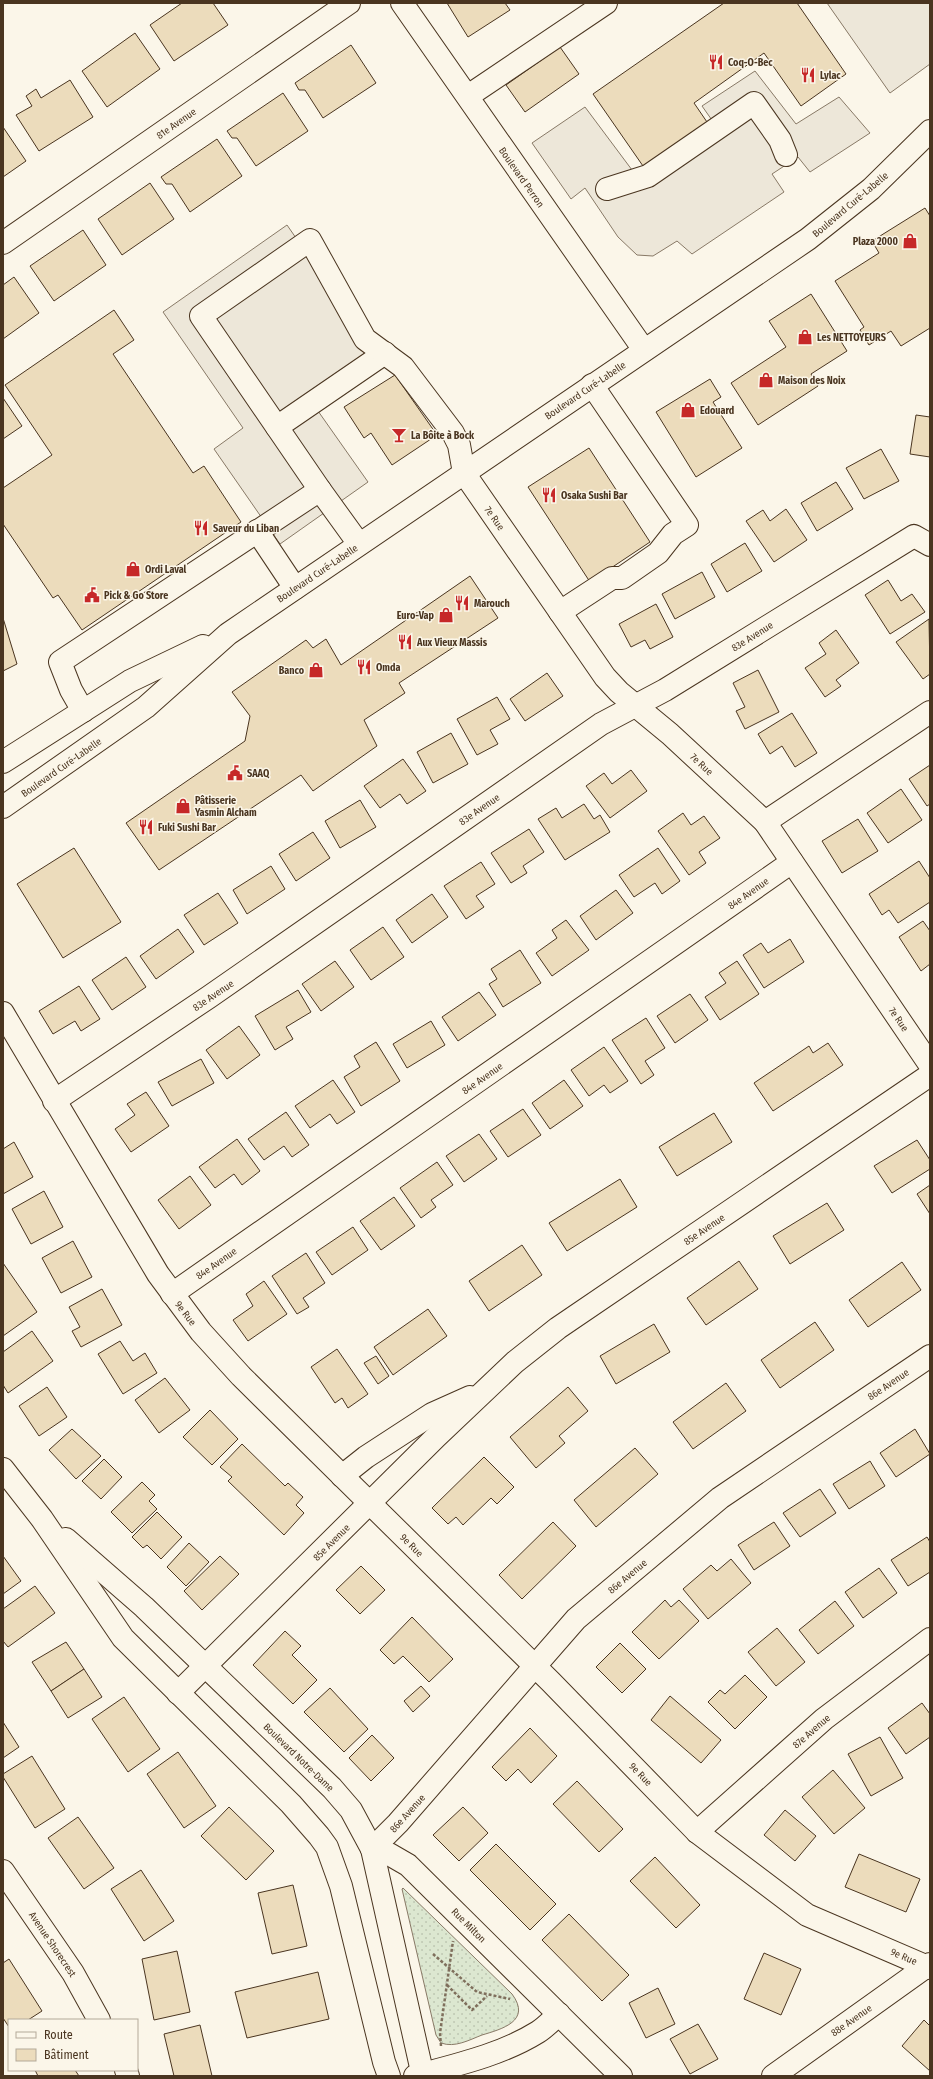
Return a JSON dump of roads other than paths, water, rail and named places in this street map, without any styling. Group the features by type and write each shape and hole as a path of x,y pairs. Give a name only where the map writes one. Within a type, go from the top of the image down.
{"street":[{"name":"81e Avenue","path":"3,243 349,3"},
{"name":"Boulevard Perron","path":"402,3 644,350"},
{"path":"468,96 606,3"},
{"path":"607,189 648,176 754,103 780,140 786,155"},
{"name":"Boulevard Curé-Labelle","path":"3,807 146,707 228,634 592,385 793,250 842,214 890,171 930,131"},
{"path":"359,544 320,490 201,316 310,240 365,339 403,367 453,434 458,445 464,472"},
{"path":"277,427 385,353"},
{"path":"560,612 612,578 622,578 658,553 673,534 687,525 592,385"},
{"name":"7e Rue","path":"464,472 605,677 634,706 670,734 765,822 930,1065"},
{"path":"83,711 71,690 60,662 320,490"},
{"path":"257,531 295,588"},
{"name":"83e Avenue","path":"54,1101 209,997 601,724 665,690 922,540"},
{"name":"Boulevard Curé-Labelle","path":"3,762 130,681 228,634"},
{"path":"765,822 930,712"},
{"name":"84e Avenue","path":"172,1294 792,862"},
{"name":"9e Rue","path":"3,1012 54,1101 154,1268 201,1332 240,1376 536,1666 698,1832 807,1915 929,1966"},
{"name":"85e Avenue","path":"178,1692 484,1391 527,1351 546,1336 930,1075"},
{"name":"86e Avenue","path":"372,1849 398,1824 576,1620 720,1498 930,1356"},
{"name":"85e Avenue","path":"342,1476 366,1457 432,1414 484,1391"},
{"name":"Boulevard Notre-Dame","path":"3,1469 42,1519 123,1638 291,1804 327,1847 341,1886 384,2062 389,2076"},
{"name":"Boulevard Notre-Dame","path":"42,1519 144,1607 206,1666 341,1798 360,1824 372,1849 420,2075"},
{"name":"87e Avenue","path":"698,1832 824,1719 930,1639"},
{"name":"Rue Milton","path":"372,1849 389,1854 408,1864 621,2076"},
{"name":"Avenue Shorecrest","path":"3,1871 74,1973 98,2019"},
{"name":"88e Avenue","path":"772,2076 929,1966"},
{"path":"420,2075 481,2057 520,2042 539,2031 559,2014"}],"place":[{"name":"Coq-O-Bec","path":"716,62"},
{"name":"Lylac","path":"808,75"},
{"name":"Plaza 2000","path":"910,241"},
{"name":"Les NETTOYEURS","path":"805,337"},
{"name":"Maison des Noix","path":"766,380"},
{"name":"Edouard","path":"688,410"},
{"name":"La Bôite à Bock","path":"399,435"},
{"name":"Osaka Sushi Bar","path":"549,495"},
{"name":"Saveur du Liban","path":"201,528"},
{"name":"Ordi Laval","path":"133,569"},
{"name":"Pick & Go Store","path":"92,595"},
{"name":"Marouch","path":"462,603"},
{"name":"Euro-Vap","path":"446,615"},
{"name":"Aux Vieux Massis","path":"405,642"},
{"name":"Omda","path":"364,667"},
{"name":"Banco","path":"316,670"},
{"name":"SAAQ","path":"235,773"},
{"name":"Pâtisserie Yasmin Alcham","path":"183,806"},
{"name":"Fuki Sushi Bar","path":"146,827"}]}
